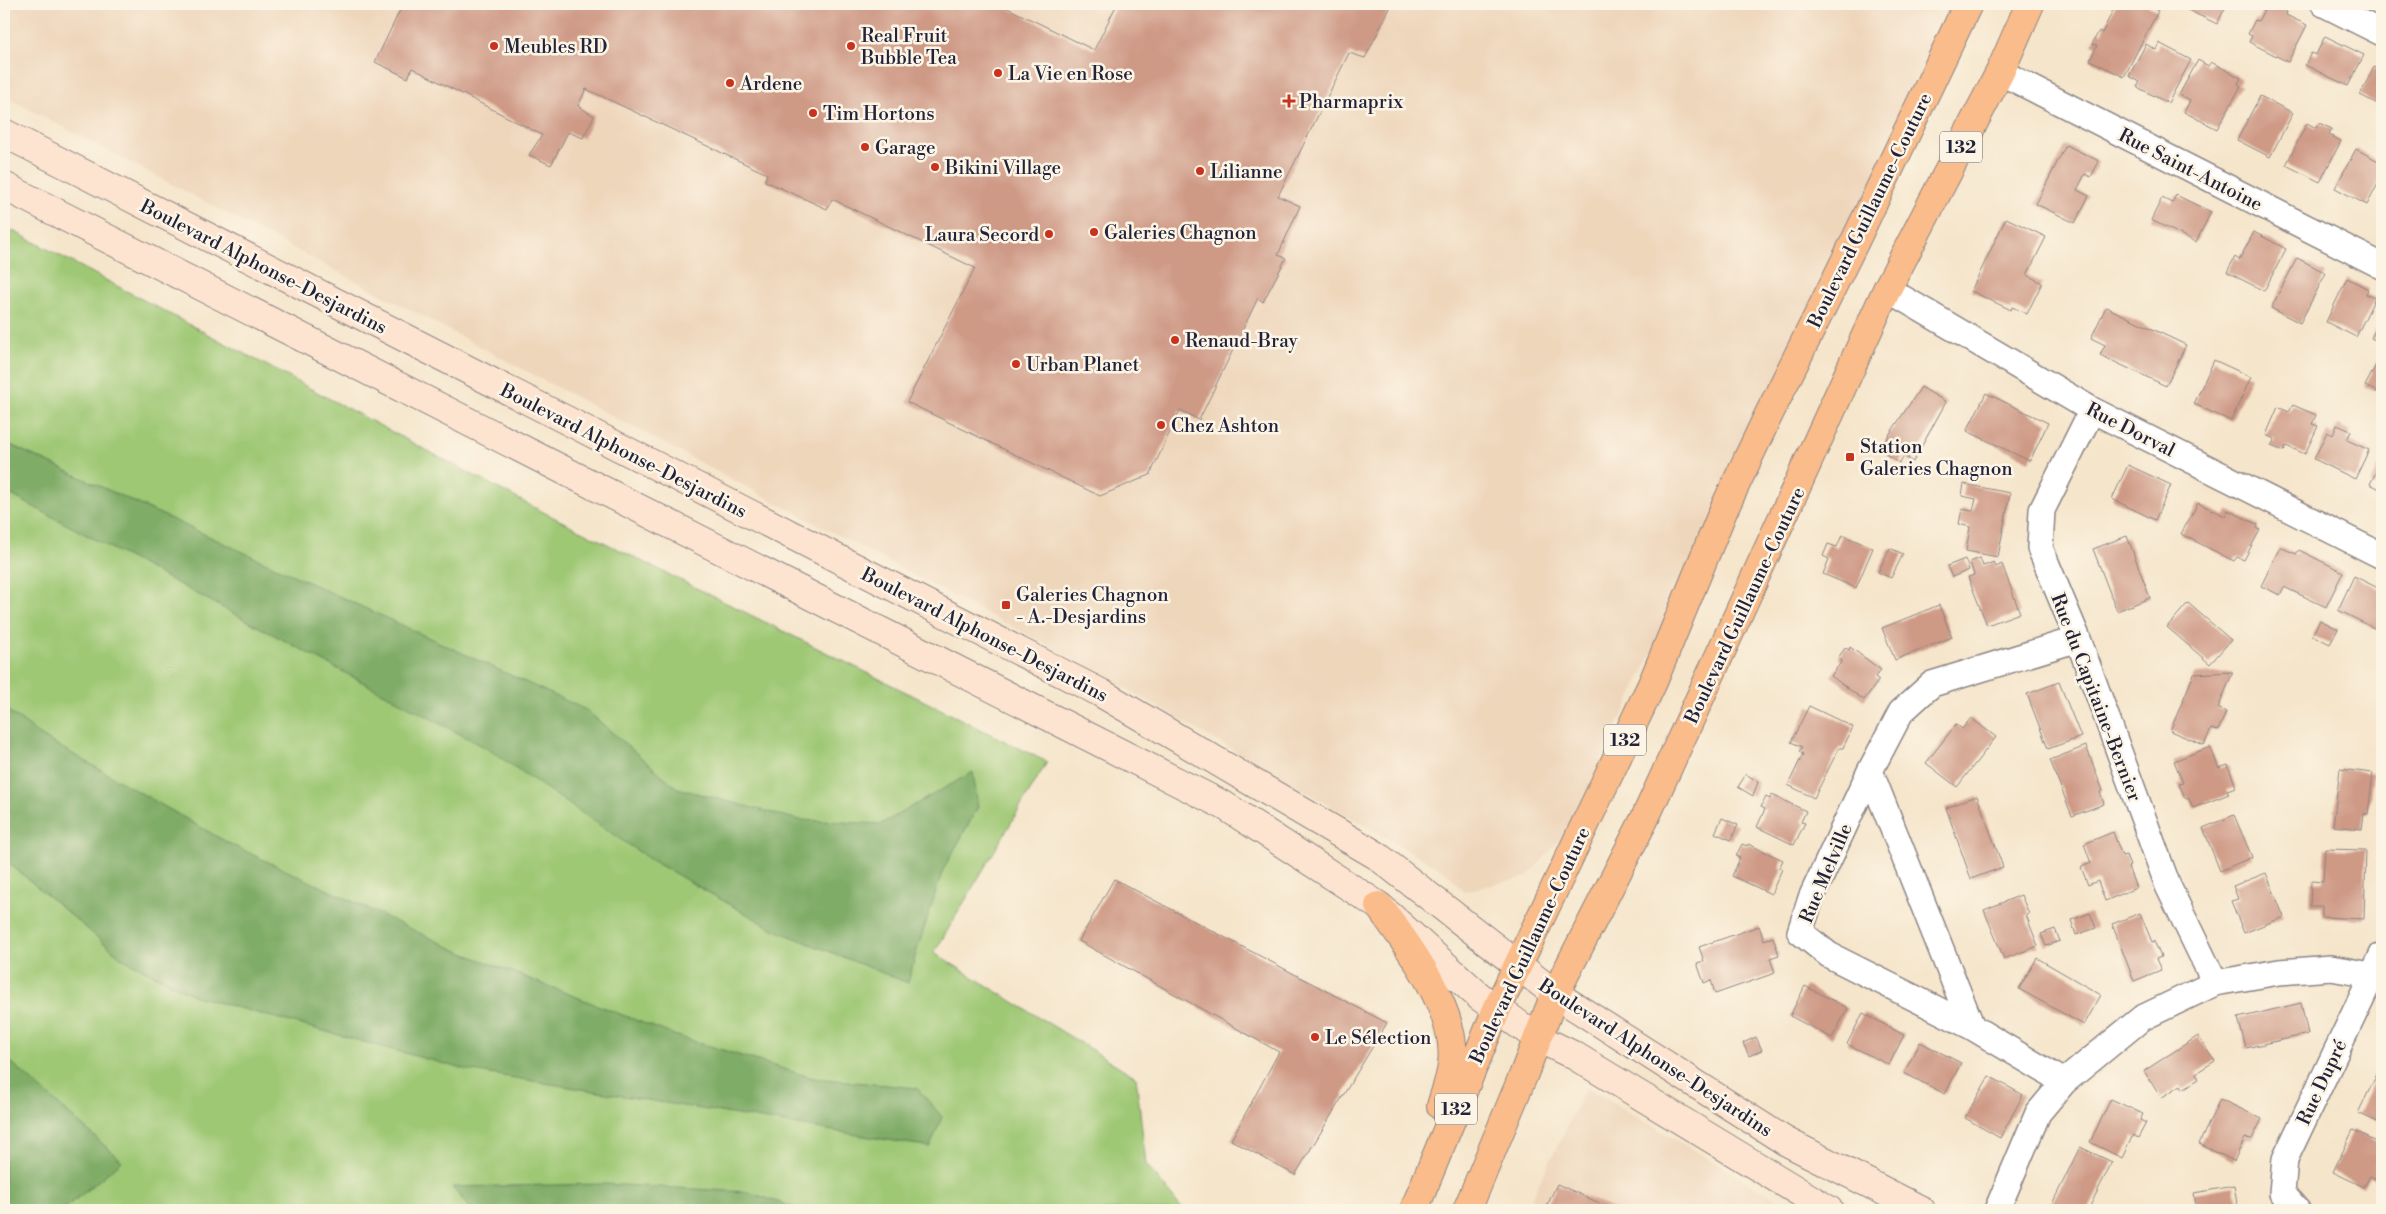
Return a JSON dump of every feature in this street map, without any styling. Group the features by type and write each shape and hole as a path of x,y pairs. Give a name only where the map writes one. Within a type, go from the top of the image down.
{"main road":[{"name":"Boulevard Guillaume-Couture","path":"1415,1209 1496,1010 1653,682 1724,509 1856,241 1968,4"},
{"name":"Boulevard Guillaume-Couture","path":"1467,1210 1538,1038 1554,994 1645,818 1887,289 2000,72 2030,4"},
{"name":"Boulevard Alphonse-Desjardins","path":"4,133 1101,693 1376,855 1554,994 1785,1141 1921,1210"},
{"name":"Boulevard Alphonse-Desjardins","path":"4,186 1225,806 1379,906 1496,1010 1538,1038 1575,1056 1829,1210"},
{"path":"1379,906 1399,932 1429,983 1445,1016 1452,1040 1450,1073 1415,1209"}],"street":[{"path":"2324,4 2382,33"},
{"name":"Rue Saint-Antoine","path":"2000,72 2382,266"},
{"name":"Rue Dorval","path":"1887,289 2092,410 2382,556"},
{"name":"Rue du Capitaine-Bernier","path":"2092,410 2042,510 2040,548 2078,639 2168,886 2215,983"},
{"name":"Rue Melville","path":"2064,1082 1972,1027 1829,955 1800,932 1811,898 1870,771 1901,712 1932,684 2078,639"},
{"path":"1870,771 1972,1027"},
{"path":"1997,1210 2038,1113 2064,1082 2142,1018 2215,983 2279,972 2377,965"},
{"name":"Rue Dupré","path":"2297,1210 2282,1193 2284,1159 2377,965"}],"shaded area":[{"path":"4,4 1957,4 1568,831 1527,877 1464,891 1446,872 1079,662 4,96"},
{"path":"1586,1087 1795,1210 1526,1210"}],"green space":[{"path":"4,226 539,510 1047,762 934,953 1136,1077 1146,1164 1183,1210 4,1210"},
{"path":"4,442 586,710 677,788 799,820 881,824 973,772 978,807 943,870 908,983 775,930 651,860 488,749 4,491"},
{"path":"4,708 43,737 230,844 458,951 674,1035 813,1078 917,1088 942,1117 930,1147 467,1070 195,996 123,959 4,859"},
{"path":"4,1056 122,1161 63,1210 4,1210"},
{"path":"603,1184 748,1192 802,1210 479,1210 469,1207 452,1187"}],"building":[{"name":"Galeries Chagnon","path":"403,4 999,4 1094,50 1117,4 1392,4 1365,58 1349,53 1278,196 1300,206 1278,255 1286,258 1263,302 1258,298 1199,420 1180,410 1150,475 1100,496 907,402 975,268 832,199 827,209 765,181 767,174 586,89 578,106 594,116 583,138 568,132 551,165 529,155 542,135 412,68 408,78 375,62"},
{"path":"2116,4 2145,4 2158,11 2124,77 2090,60 2097,46 2092,44 2099,31 2102,33"},
{"path":"2189,4 2227,4 2217,24 2186,9"},
{"path":"2267,5 2276,10 2277,7 2287,12 2286,15 2307,25 2288,62 2249,42 2252,36 2248,34 2255,20 2258,21"},
{"path":"2325,36 2364,55 2348,86 2305,65 2311,53 2316,55"},
{"path":"2159,43 2191,60 2168,103 2137,87 2140,82 2129,76 2146,44 2156,50"},
{"path":"2198,60 2208,66 2211,62 2241,78 2238,84 2241,86 2217,129 2184,112 2190,101 2179,95"},
{"path":"2374,67 2382,71 2382,106 2360,95"},
{"path":"2260,96 2293,113 2270,157 2237,140"},
{"path":"2307,123 2316,128 2319,123 2332,129 2329,135 2341,141 2320,182 2286,165"},
{"path":"2066,145 2099,161 2091,177 2085,174 2077,190 2089,196 2075,223 2036,204"},
{"path":"2356,149 2382,163 2382,176 2367,205 2335,188"},
{"path":"2176,195 2211,212 2196,242 2151,220 2162,198 2172,203"},
{"path":"2006,218 2046,237 2027,275 2042,283 2027,314 2012,307 2011,310 1971,291"},
{"path":"2254,232 2286,249 2264,291 2227,272 2235,257 2239,260"},
{"path":"2297,258 2326,273 2300,323 2271,308"},
{"path":"2347,278 2368,289 2366,294 2375,298 2356,337 2326,322"},
{"path":"2106,307 2186,345 2166,386 2100,355 2105,345 2091,338"},
{"path":"2382,317 2382,343 2371,338"},
{"path":"2214,360 2251,377 2231,421 2194,404"},
{"path":"2378,361 2382,363 2382,394 2365,386"},
{"path":"1921,387 1946,402 1913,462 1904,456 1899,463 1887,455 1891,448 1883,444"},
{"path":"1986,393 2048,423 2030,461 1967,431"},
{"path":"2293,405 2316,415 2312,424 2318,426 2305,454 2286,446 2284,451 2271,446 2275,439 2266,435 2278,407 2289,412"},
{"path":"2337,425 2351,431 2347,440 2369,450 2355,479 2314,459 2327,432 2333,435"},
{"path":"2382,460 2382,493 2379,491 2380,489 2370,484"},
{"path":"2128,465 2171,485 2155,520 2112,499"},
{"path":"1964,484 2010,493 1998,557 1966,551 1970,527 1959,524 1962,509 1973,511 1976,499 1962,496"},
{"path":"2198,503 2225,516 2228,510 2258,525 2257,529 2260,530 2244,560 2237,557 2234,561 2181,534"},
{"path":"1842,535 1873,548 1856,588 1823,574 1829,559 1823,556 1828,544 1837,547"},
{"path":"2127,536 2150,598 2117,611 2093,549"},
{"path":"2280,547 2296,554 2299,550 2343,572 2326,607 2284,587 2280,595 2261,586"},
{"path":"1890,548 1903,554 1891,578 1878,572"},
{"path":"1980,558 1983,566 1994,562 1996,567 2002,564 2020,613 1987,625 1968,577 1974,575 1970,562"},
{"path":"1965,559 1969,570 1952,577 1947,566"},
{"path":"2354,576 2382,590 2382,622 2378,630 2338,610"},
{"path":"2188,603 2231,640 2210,664 2167,627"},
{"path":"1939,605 1952,637 1895,660 1882,628"},
{"path":"2320,620 2338,629 2330,644 2312,635"},
{"path":"1850,647 1881,670 1875,677 1879,680 1864,700 1831,676 1842,661 1838,658 1845,648 1849,650"},
{"path":"2233,672 2218,708 2226,712 2218,731 2211,729 2204,745 2170,731 2194,674"},
{"path":"2059,682 2081,737 2048,749 2027,694"},
{"path":"1809,706 1853,727 1843,748 1839,748 1814,798 1788,785 1803,754 1799,752 1802,747 1791,742"},
{"path":"1971,718 1996,737 1957,787 1926,763 1956,724 1962,729"},
{"path":"2086,746 2103,791 2100,792 2104,804 2072,816 2050,760"},
{"path":"2210,747 2219,768 2228,765 2236,787 2227,790 2229,794 2193,808 2188,797 2185,798 2179,784 2183,783 2174,761"},
{"path":"2340,769 2373,773 2368,814 2364,814 2362,829 2333,826"},
{"path":"1746,774 1758,782 1753,796 1738,787"},
{"path":"1772,795 1806,811 1801,822 1805,823 1794,845 1757,827 1765,809 1761,807 1766,797 1770,799"},
{"path":"1977,796 2003,867 1971,879 1946,808"},
{"path":"2234,815 2252,857 2220,871 2203,828"},
{"path":"1722,818 1738,825 1731,840 1715,833"},
{"path":"2113,832 2122,856 2126,855 2130,866 2128,867 2136,888 2105,901 2098,881 2088,885 2081,867 2091,863 2084,844"},
{"path":"1742,844 1747,846 1748,844 1783,860 1779,868 1782,869 1771,894 1732,876 1740,858 1736,856"},
{"path":"2325,849 2366,850 2364,919 2322,917 2322,906 2310,906 2311,881 2323,882"},
{"path":"2266,873 2284,917 2244,933 2231,901 2238,899 2233,886"},
{"name":"Le Sélection","path":"1114,879 1387,1023 1295,1175 1231,1140 1279,1052 1079,941"},
{"path":"2021,895 2029,914 2026,915 2038,946 2004,959 1984,910"},
{"path":"2090,913 2096,928 2076,935 2071,920"},
{"path":"2140,913 2152,942 2154,941 2161,957 2156,959 2161,970 2134,981 2112,924"},
{"path":"1759,926 1764,940 1773,937 1779,955 1770,958 1775,973 1715,994 1711,980 1704,983 1697,963 1704,961 1699,947"},
{"path":"2055,929 2060,941 2046,946 2041,934"},
{"path":"2037,958 2101,995 2084,1025 2019,989"},
{"path":"1805,986 1848,1008 1832,1038 1790,1016"},
{"path":"2301,1003 2308,1034 2246,1048 2238,1018"},
{"path":"1863,1013 1904,1035 1889,1065 1847,1044"},
{"path":"2198,1036 2215,1061 2196,1073 2199,1079 2183,1089 2181,1085 2161,1098 2144,1071"},
{"path":"1756,1037 1762,1050 1749,1056 1743,1043"},
{"path":"1920,1042 1961,1063 1945,1094 1904,1073"},
{"path":"2379,1070 2382,1072 2382,1124 2358,1113"},
{"path":"1989,1076 2023,1095 2000,1138 1965,1118"},
{"path":"2111,1099 2143,1114 2140,1120 2146,1123 2138,1138 2133,1135 2122,1158 2090,1142"},
{"path":"2220,1099 2262,1119 2252,1139 2245,1138 2234,1161 2199,1144"},
{"path":"2353,1130 2382,1144 2382,1182 2370,1176 2364,1187 2333,1172"},
{"path":"2080,1147 2112,1162 2088,1210 2049,1210"},
{"path":"1557,1184 1615,1210 1545,1210"},
{"path":"2234,1186 2238,1210 2194,1210 2193,1207 2196,1206 2194,1193"}],"place":[{"name":"Meubles RD","path":"494,46"},
{"name":"Real Fruit Bubble Tea","path":"851,46"},
{"name":"La Vie en Rose","path":"998,73"},
{"name":"Ardene","path":"730,83"},
{"name":"Pharmaprix","path":"1289,101"},
{"name":"Tim Hortons","path":"813,113"},
{"name":"Garage","path":"865,147"},
{"name":"Bikini Village","path":"935,167"},
{"name":"Lilianne","path":"1200,171"},
{"name":"Galeries Chagnon","path":"1094,232"},
{"name":"Laura Secord","path":"1049,234"},
{"name":"Renaud-Bray","path":"1175,340"},
{"name":"Urban Planet","path":"1016,364"},
{"name":"Chez Ashton","path":"1161,425"},
{"name":"Station Galeries Chagnon","path":"1850,457"},
{"name":"Galeries Chagnon - A.-Desjardins","path":"1006,605"},
{"name":"Le Sélection","path":"1315,1037"}]}
